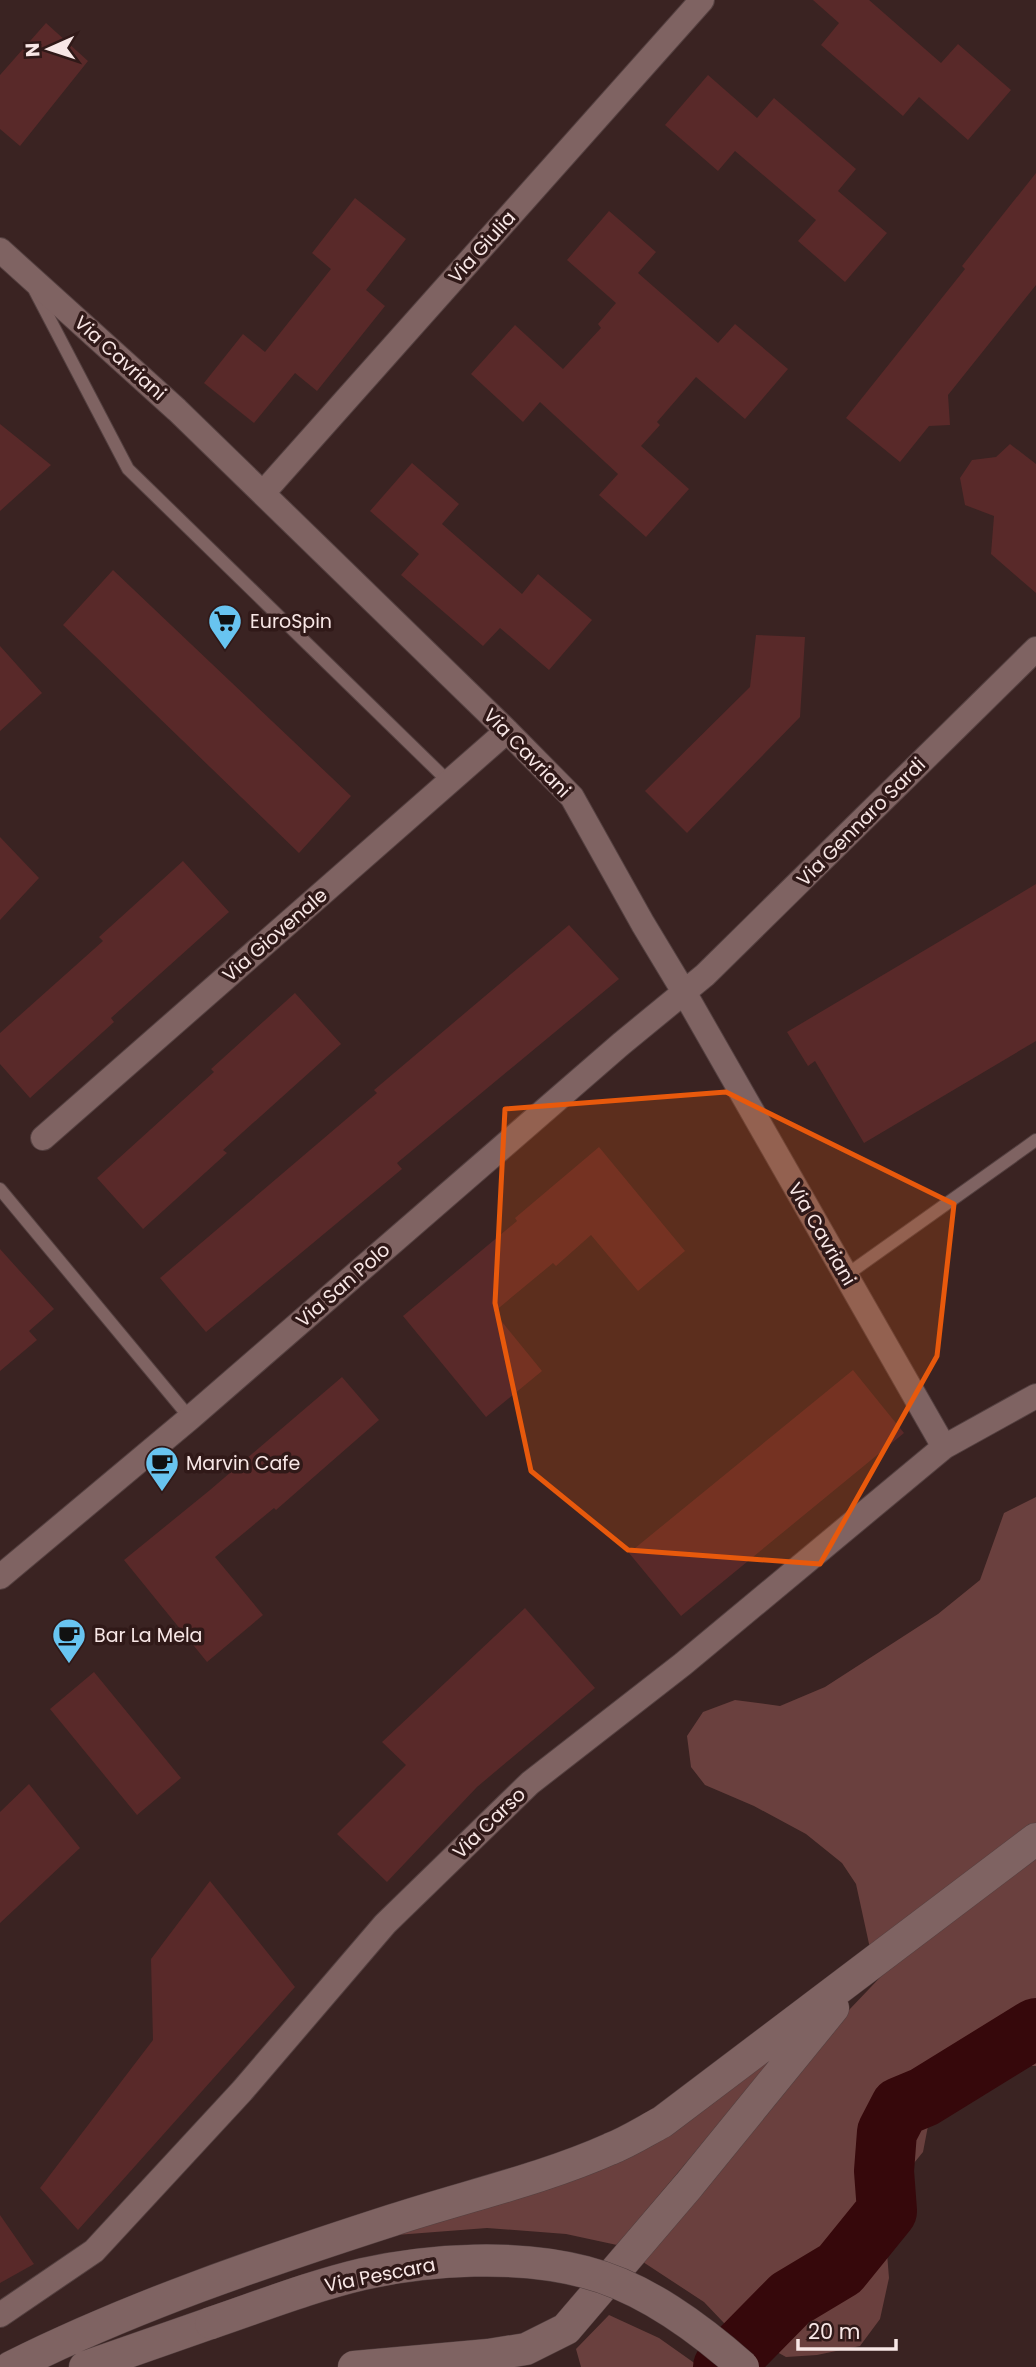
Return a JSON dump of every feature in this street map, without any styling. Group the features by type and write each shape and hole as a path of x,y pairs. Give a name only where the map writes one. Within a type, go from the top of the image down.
{"street":[{"name":"Via Giulia","path":"262,493 702,0"},
{"name":"Via Cavriani","path":"0,250 121,358 572,797 944,1447"},
{"name":"Via Gennaro Sardi","path":"684,992 728,954 1036,649"},
{"name":"Via Giovenale","path":"43,1138 507,731"},
{"name":"Via San Polo","path":"0,1577 190,1418 684,992"},
{"name":"Via Carso","path":"0,2315 94,2251 242,2091 384,1924 530,1783 683,1664 944,1447 1036,1396"},
{"path":"11,2367 169,2298 242,2271 611,2149 662,2122 1036,1839"},
{"path":"354,2367 526,2349 566,2329 689,2185 863,1971"},
{"name":"Via Pescara","path":"85,2367 316,2288 362,2275 408,2266 463,2261 537,2264 584,2272 643,2296 686,2323 743,2367"}],"lane":[{"path":"27,275 128,469 449,782"},
{"path":"845,1276 1036,1140"},
{"path":"0,1189 190,1418"}],"highlighted area":[{"path":"726,1092 954,1204 937,1356 820,1564 628,1550 531,1471 495,1303 505,1109"}],"shaded area":[{"path":"1036,1497 1036,1833 871,1953 856,1884 842,1863 806,1834 754,1806 705,1785 691,1767 687,1736 703,1712 735,1700 780,1706 825,1687 938,1614 980,1580 1004,1513"},
{"path":"1036,1856 1036,2066 1012,2065 951,2092 928,2126 923,2152 905,2174 877,2190 889,2278 880,2319 860,2346 817,2355 786,2357 724,2323 704,2302 643,2262 829,2031 889,1968"},
{"path":"792,2037 617,2245 566,2234 487,2228 396,2235 540,2183"},
{"path":"609,2315 659,2338 700,2367 581,2367 576,2349"}],"building":[{"path":"813,0 869,0 941,63 958,44 1011,90 968,140 919,97 903,116 821,45 839,23"},
{"path":"46,23 88,61 20,146 0,129 0,75"},
{"path":"708,75 757,118 774,98 856,169 838,191 887,233 845,282 798,241 816,220 735,151 718,171 665,125"},
{"path":"1036,173 1036,285 948,395 950,425 929,426 900,462 846,418 965,269 962,266"},
{"path":"355,198 406,239 366,290 385,306 317,391 295,373 254,423 204,383 243,334 265,352 331,269 312,253"},
{"path":"609,211 656,252 638,273 718,343 735,324 788,369 745,419 696,377 657,422 660,425 641,446 689,489 646,537 599,495 618,474 540,402 523,422 471,374 515,325 563,369 601,328 598,324 616,303 567,260"},
{"path":"0,424 51,465 0,511"},
{"path":"1010,444 1036,464 1036,593 991,554 994,516 965,505 960,478 972,460 996,457"},
{"path":"412,463 459,504 442,524 522,594 538,574 592,620 549,670 500,628 483,646 401,575 419,554 370,511"},
{"path":"113,570 351,796 299,853 63,625"},
{"path":"756,635 805,637 800,717 687,833 645,791 750,687"},
{"path":"0,646 42,693 0,731"},
{"path":"0,837 39,878 0,920"},
{"path":"183,861 229,912 111,1018 114,1022 30,1098 0,1064 0,1033 103,941 99,937"},
{"path":"1036,884 1036,1041 864,1143 815,1061 808,1066 787,1032"},
{"path":"569,925 619,979 397,1163 402,1169 206,1332 160,1278 377,1093 374,1090"},
{"path":"295,993 341,1044 223,1150 227,1153 143,1229 97,1178 214,1072 211,1069"},
{"path":"599,1147 685,1251 638,1291 591,1235 556,1266 553,1263 494,1312 542,1371 486,1417 403,1316 517,1221 515,1218"},
{"path":"0,1249 54,1309 29,1331 37,1340 0,1371"},
{"path":"853,1370 904,1433 681,1616 629,1553"},
{"path":"342,1377 379,1420 276,1510 274,1508 215,1557 263,1615 207,1662 124,1560"},
{"path":"525,1608 595,1688 477,1787 387,1882 337,1834 406,1765 382,1742"},
{"path":"94,1672 181,1778 137,1815 50,1709"},
{"path":"29,1784 80,1848 0,1923 0,1812"},
{"path":"210,1881 295,1987 78,2230 40,2188 153,2040 151,1959"},
{"path":"0,2215 34,2264 0,2283"}],"waterway":[{"path":"723,2367 790,2299 840,2269 887,2211 884,2171 887,2132 900,2107 924,2097 1036,2028"}],"place":[{"name":"EuroSpin","path":"225,651"},
{"name":"Marvin Cafe","path":"162,1493"},
{"name":"Bar La Mela","path":"69,1665"}]}
